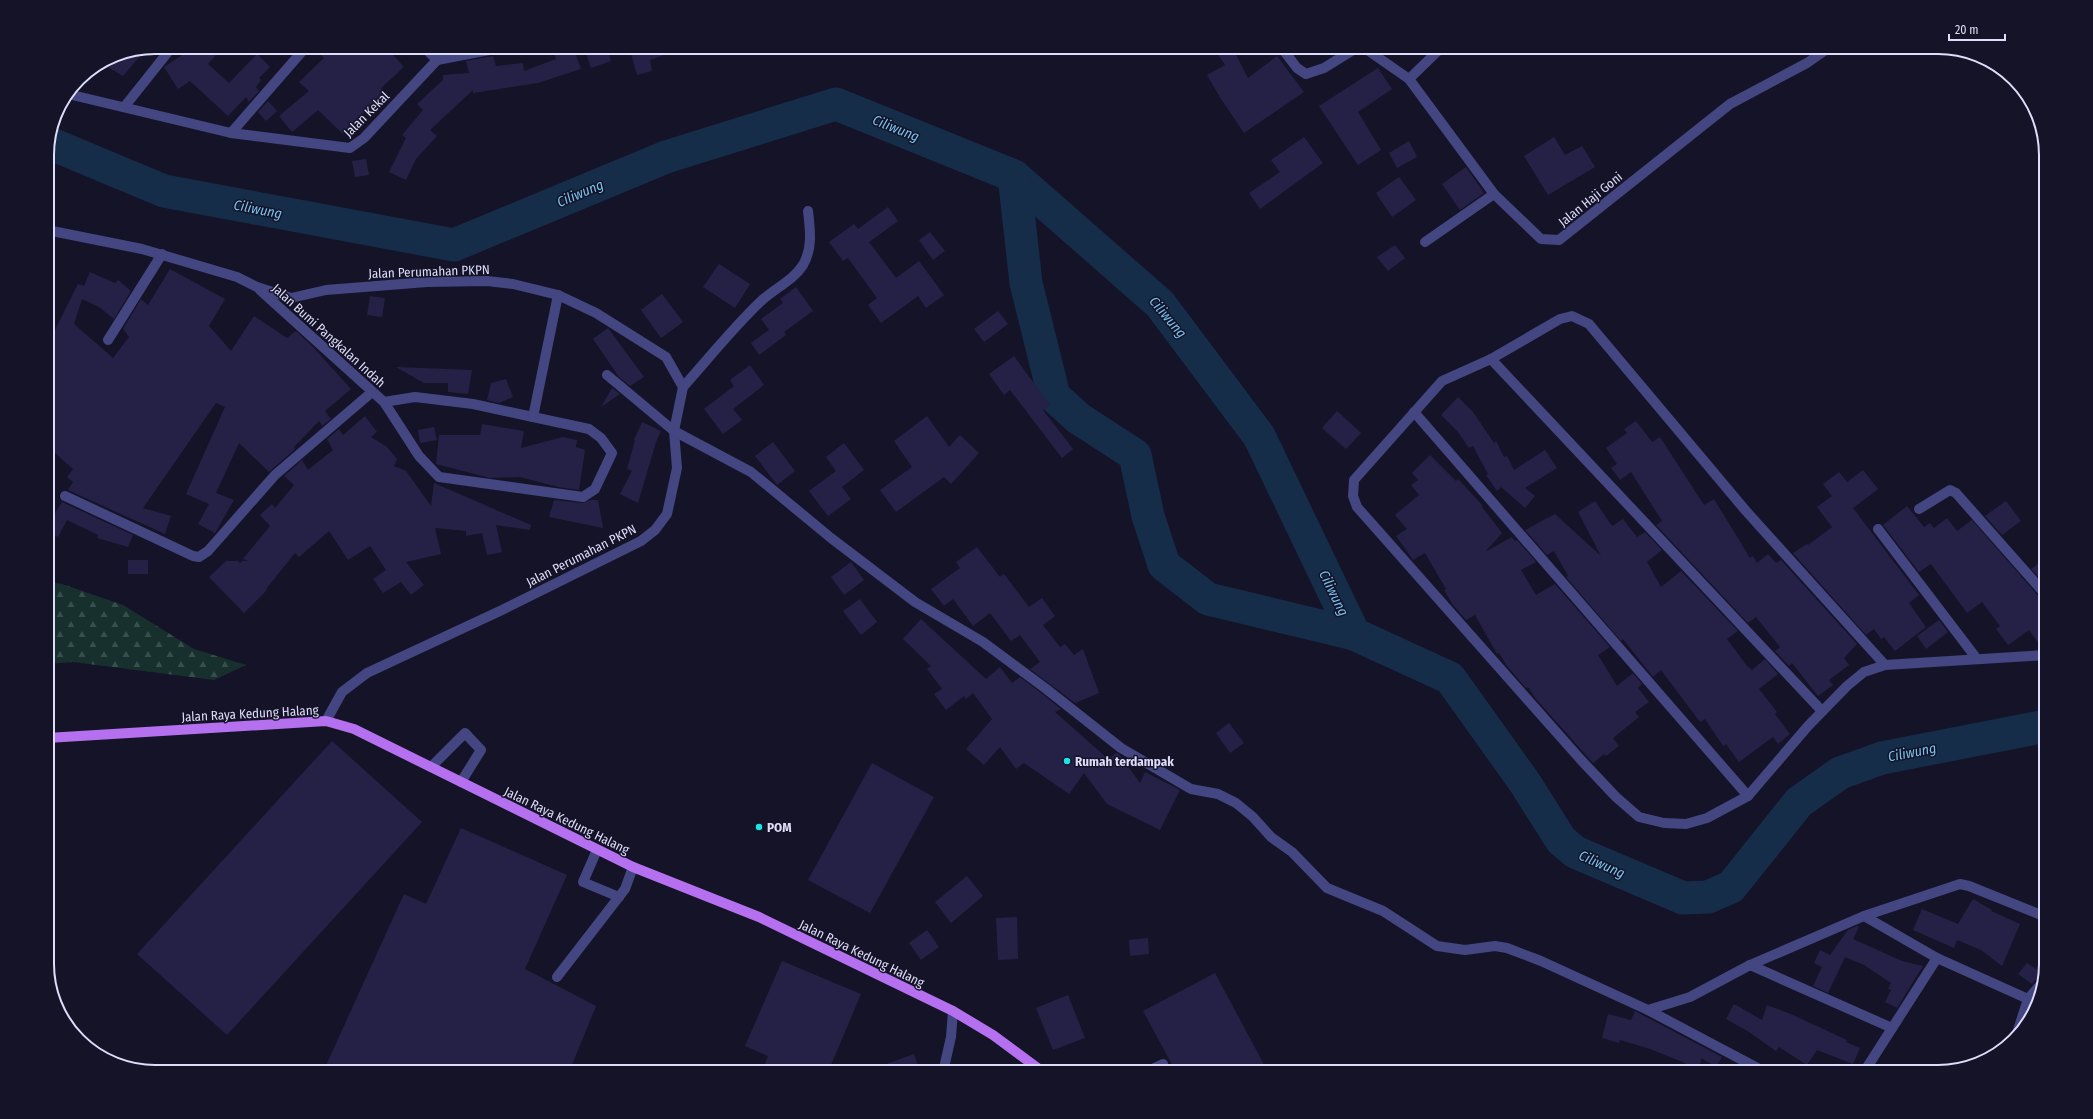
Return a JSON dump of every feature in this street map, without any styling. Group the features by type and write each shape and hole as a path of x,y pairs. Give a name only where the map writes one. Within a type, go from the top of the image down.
{"main road":[{"name":"Jalan Raya Kedung Halang","path":"54,738 326,721 354,729 633,867 758,917 953,1011 994,1035 1034,1065"}],"street":[{"path":"125,106 166,54"},
{"path":"74,95 125,106 231,133 300,54"},
{"path":"431,54 437,60 468,54"},
{"name":"Jalan Kekal","path":"231,133 350,148 364,138 443,54"},
{"path":"1286,54 1297,68 1306,74 1324,68 1347,54"},
{"name":"Jalan Haji Goni","path":"1373,54 1409,79 1494,194 1541,239 1559,240 1730,104 1808,62 1820,54"},
{"path":"1409,79 1435,54"},
{"path":"1425,242 1494,194"},
{"path":"683,387 759,302 796,274 809,251 811,236 808,211"},
{"name":"Jalan Perumahan PKPN","path":"54,231 162,254 237,277 256,287 291,298 326,290 427,282 487,281 513,284 558,295 596,313 666,357 683,387 674,431 677,468 667,514 655,530 641,541 502,610 366,673 342,692 326,721"},
{"path":"108,340 162,254"},
{"name":"Jalan Bumi Pangkalan Indah","path":"256,287 384,402 419,456 439,477 583,497 589,495 595,489 612,453 601,438 588,429 473,404 415,397 384,402"},
{"path":"534,417 558,295"},
{"path":"1885,665 1746,511 1589,324 1572,316 1560,319 1491,359 1442,381 1354,480 1353,496 1358,507 1372,524 1581,760 1616,797 1639,817 1664,823 1686,824 1707,818 1748,796 1822,711 1864,672 1885,665 2039,655"},
{"path":"1491,359 1822,711"},
{"path":"606,375 674,431 751,472 831,538 915,602 983,642 1045,688 1121,748 1191,789 1218,794 1236,803 1253,817 1271,837 1292,852 1327,888 1383,911 1437,946 1465,950 1487,946 1507,948 1541,961 1648,1010 1753,1065"},
{"path":"65,496 193,556 204,555 275,475 372,392"},
{"path":"1414,412 1748,796"},
{"path":"1919,509 1950,490 1956,493 2039,588"},
{"path":"1878,529 1977,659"},
{"path":"431,767 465,733 481,750 461,782"},
{"path":"598,850 583,882 619,897"},
{"path":"557,977 619,897 625,888 633,867"},
{"path":"1648,1010 1690,997 1750,966 1864,916 1960,884 1969,886 2039,914"},
{"path":"1864,916 1937,958 2028,999"},
{"path":"1868,1065 1937,958"},
{"path":"1750,966 1892,1028"},
{"path":"2021,1020 2028,999 2036,990"},
{"path":"945,1065 951,1037 953,1011"}],"green space":[{"path":"54,583 62,584 123,605 194,649 246,665 214,680 73,662 54,663"}],"building":[{"path":"184,54 217,54 208,64 229,83 257,54 270,67 259,78 261,80 256,87 259,91 249,102 246,97 228,116 190,81 178,89 164,67"},
{"path":"320,54 392,54 404,67 381,88 384,91 343,134 318,110 292,132 279,116 309,91 299,82 324,58"},
{"path":"554,54 576,54 581,69 538,83 473,93 473,90 430,130 437,136 416,159 406,180 389,172 406,138 402,135 423,110 417,104 443,80 443,75 469,73 466,61 493,56 496,66 523,63 524,71 556,59"},
{"path":"586,54 608,54 611,61 591,68"},
{"path":"631,54 667,54 650,60 652,71 637,75"},
{"path":"1218,54 1236,54 1248,78 1277,56 1304,92 1244,133 1207,75 1225,65"},
{"path":"141,55 123,76 107,67 123,59"},
{"path":"1378,68 1392,89 1358,112 1381,150 1358,165 1319,106"},
{"path":"268,101 277,111 266,121 258,112"},
{"path":"1304,137 1323,163 1260,209 1249,193 1280,172 1271,160"},
{"path":"1554,137 1565,155 1582,146 1595,167 1548,195 1524,156"},
{"path":"1409,141 1417,157 1397,168 1389,153"},
{"path":"366,159 369,175 355,177 352,161"},
{"path":"1466,167 1484,193 1460,210 1442,184"},
{"path":"1399,177 1416,200 1392,217 1376,193"},
{"path":"888,207 898,221 869,242 896,278 919,261 944,295 926,308 918,296 881,323 868,305 877,298 848,258 843,261 829,242 854,224 858,229"},
{"path":"930,232 945,251 933,260 919,240"},
{"path":"1395,245 1405,258 1388,271 1377,257"},
{"path":"719,264 750,284 735,308 703,287"},
{"path":"170,269 225,299 209,326 231,351 254,316 287,338 296,331 313,347 351,389 325,411 331,419 322,426 319,421 294,447 295,449 269,472 239,443 216,493 234,500 215,533 198,524 209,504 186,494 225,407 216,403 143,508 171,516 165,534 68,490 73,482 67,477 73,469 54,452 54,332 78,284 84,286 90,272 115,283 118,280 131,291 114,319 99,307 82,299 74,324 113,358 129,337 123,329 141,299 148,305"},
{"path":"796,287 813,311 784,332 786,335 759,355 751,343 769,330 761,319 783,303 780,299"},
{"path":"662,294 683,322 661,338 641,310"},
{"path":"370,296 385,298 382,317 367,315"},
{"path":"998,311 1008,324 984,342 974,329"},
{"path":"608,328 644,377 630,386 619,377 593,339"},
{"path":"1014,356 1050,405 1043,410 1073,449 1062,458 1010,390 1004,395 989,374"},
{"path":"750,365 764,385 733,409 742,420 723,434 704,409 734,386 730,380"},
{"path":"396,367 472,370 468,394 448,392 448,383 424,383"},
{"path":"506,379 513,397 499,403 487,400 491,383"},
{"path":"612,388 620,394 601,407"},
{"path":"1458,397 1473,412 1494,443 1496,441 1504,457 1507,456 1514,470 1545,450 1557,468 1525,488 1535,496 1525,508 1501,487 1497,491 1486,475 1488,474 1473,446 1469,448 1458,432 1441,415"},
{"path":"1337,411 1361,433 1346,449 1322,428"},
{"path":"365,416 377,432 371,437 387,447 397,459 394,466 406,471 431,506 434,483 531,525 530,530 496,525 502,552 487,555 482,533 466,536 466,531 435,528 441,554 406,562 424,585 411,595 401,582 383,593 373,579 386,570 370,546 348,560 329,531 299,557 295,553 266,589 267,590 244,613 209,577 226,561 238,561 240,563 242,561 249,561 243,559 270,526 260,515 272,504 275,508 294,485 284,476 302,460 308,470 333,450 327,439 339,429 343,435"},
{"path":"927,416 949,447 960,435 979,453 951,484 944,477 896,512 880,490 912,467 894,441"},
{"path":"1636,421 1652,442 1660,437 1704,505 1714,499 1750,558 1753,556 1757,563 1768,554 1776,563 1781,560 1857,644 1844,658 1849,665 1829,680 1833,685 1818,696 1792,663 1789,666 1775,651 1780,647 1756,617 1748,623 1656,525 1662,521 1631,472 1620,480 1611,468 1617,464 1606,448 1627,433 1624,429"},
{"path":"642,422 661,431 656,442 638,503 620,494 632,471 627,469 634,440"},
{"path":"482,424 524,431 521,448 563,437 577,440 576,447 585,450 579,490 558,487 520,477 490,478 436,464 439,435 480,435"},
{"path":"434,427 437,440 420,443 418,430"},
{"path":"773,442 795,471 777,485 755,456"},
{"path":"844,443 864,470 842,487 851,499 828,516 809,491 836,471 826,457"},
{"path":"1430,455 1456,481 1458,479 1483,506 1482,507 1502,533 1485,552 1512,537 1515,541 1517,540 1536,562 1521,570 1536,595 1555,584 1610,647 1598,655 1617,686 1633,673 1642,684 1638,688 1649,702 1635,712 1639,717 1613,738 1619,746 1606,756 1604,754 1593,763 1536,699 1528,687 1526,688 1507,666 1499,653 1497,654 1475,615 1466,620 1453,605 1444,590 1446,589 1425,553 1413,560 1396,536 1407,529 1395,515 1419,495 1411,485 1418,480 1412,473"},
{"path":"1863,470 1878,489 1853,508 1919,595 1909,603 1926,627 1895,651 1884,637 1881,639 1874,629 1866,635 1793,553 1807,544 1808,545 1832,527 1817,507 1832,496 1823,484 1839,472 1847,482"},
{"path":"554,500 582,503 591,500 598,500 603,528 549,517"},
{"path":"1595,501 1612,526 1623,519 1637,537 1645,532 1662,550 1647,562 1661,587 1681,571 1738,631 1727,639 1747,666 1752,670 1765,659 1778,674 1759,689 1777,712 1775,714 1790,734 1778,744 1773,737 1739,762 1726,744 1723,746 1705,719 1700,722 1661,670 1653,677 1623,639 1621,641 1566,577 1568,576 1554,551 1547,555 1525,530 1555,514 1601,556 1578,512"},
{"path":"2006,501 2021,521 2002,535 1985,516"},
{"path":"62,502 133,535 128,547 97,538 98,535 67,520 58,537 54,535 54,515"},
{"path":"1907,506 1924,527 1930,523 1934,528 1947,518 1957,531 1972,520 2039,597 2039,644 2029,630 2008,645 1996,629 2000,626 1982,602 1967,613 1931,564 1919,572 1883,525"},
{"path":"977,547 1000,577 1004,574 1029,607 1042,598 1055,616 1043,625 1060,647 1065,644 1074,655 1083,649 1099,693 1075,703 1030,669 1040,662 1020,635 1011,641 990,613 973,626 953,599 944,606 931,589 960,568 956,562"},
{"path":"128,560 148,560 148,574 128,574"},
{"path":"851,562 864,580 844,595 831,577"},
{"path":"2039,563 2039,578 2031,569"},
{"path":"860,599 877,622 861,635 843,611"},
{"path":"921,619 986,679 1000,667 1012,683 1020,677 1061,709 1055,712 1108,759 1116,753 1119,754 1140,783 1145,772 1180,790 1160,830 1107,804 1084,773 1069,794 1024,763 1016,769 1000,747 984,765 966,749 992,719 973,693 966,699 964,696 946,710 934,694 942,689 927,669 931,666 903,639"},
{"path":"1939,620 1948,632 1926,649 1917,636"},
{"path":"1229,723 1244,743 1230,753 1216,733"},
{"path":"332,741 422,822 227,1035 137,954"},
{"path":"872,763 934,797 870,913 808,880"},
{"path":"461,828 567,875 525,969 596,1006 572,1065 326,1065 404,894 426,904"},
{"path":"967,876 983,896 951,923 935,902"},
{"path":"1973,899 1992,910 1991,911 2020,924 2002,966 1981,950 1957,940 1954,948 1913,930 1922,909 1958,924"},
{"path":"1017,917 1018,959 998,960 996,918"},
{"path":"1857,926 1859,927 1853,939 1902,961 1923,966 1897,1008 1885,1002 1891,990 1888,989 1891,983 1864,965 1845,957 1828,993 1813,986 1822,967 1814,963 1820,950 1830,955 1848,930"},
{"path":"927,930 939,947 921,960 909,943"},
{"path":"1148,938 1149,954 1130,956 1129,940"},
{"path":"782,961 861,994 831,1065 765,1065 768,1056 745,1046"},
{"path":"2027,963 2038,971 2038,977 2032,984 2018,974"},
{"path":"1215,973 1264,1065 1172,1065 1143,1011"},
{"path":"1068,995 1085,1038 1053,1050 1036,1008"},
{"path":"1734,1004 1762,1020 1767,1005 1793,1015 1847,1040 1846,1042 1860,1048 1853,1064 1817,1050 1807,1065 1779,1047 1776,1051 1749,1032 1726,1019"},
{"path":"1635,1011 1722,1057 1717,1065 1713,1065 1701,1058 1700,1065 1684,1065 1685,1063 1650,1049 1620,1040 1619,1043 1602,1038 1608,1014 1631,1020"},
{"path":"914,1054 918,1065 884,1065"}],"waterway":[{"name":"Ciliwung","path":"54,145 164,191 454,245 666,157 836,104 1014,176 1160,304 1259,436 1354,634 1450,678 1525,783 1561,840 1575,852 1683,898 1708,897 1731,887 1799,802 1840,773 1882,758 2039,727"},
{"path":"1014,176 1026,283 1054,396 1078,418 1135,455 1148,516 1164,565 1208,599 1354,634"}],"place":[{"name":"Rumah terdampak","path":"1067,761"},
{"name":"POM","path":"759,827"}]}
